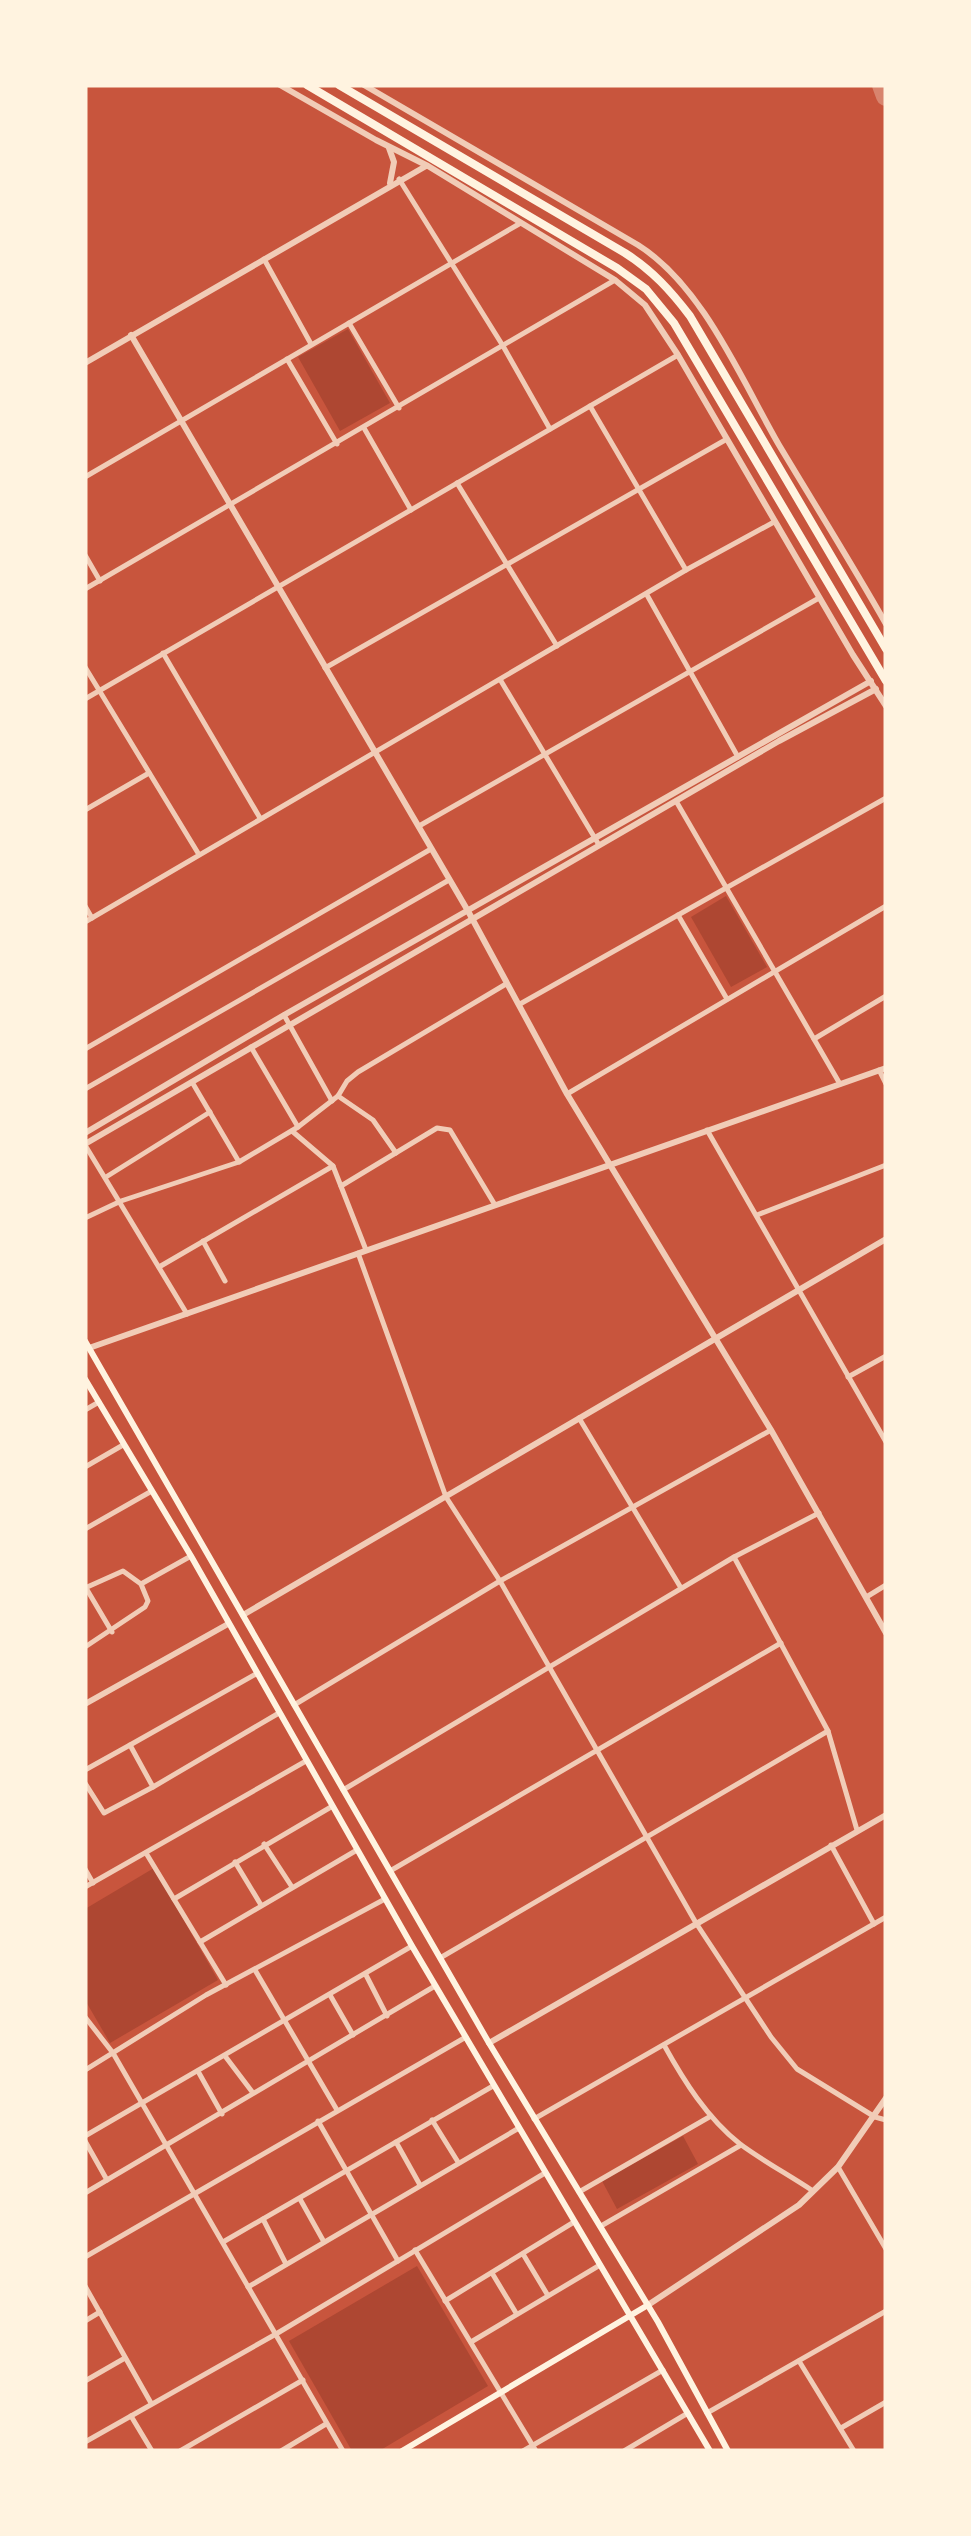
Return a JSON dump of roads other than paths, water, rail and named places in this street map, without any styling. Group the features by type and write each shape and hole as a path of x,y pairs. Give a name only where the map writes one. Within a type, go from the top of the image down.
{"highway":[{"path":"307,85 542,223 646,289 664,307 886,681"},
{"path":"340,85 645,265 690,316 886,649"},
{"path":"645,265 656,257"},
{"path":"874,661 886,660"}],"main road":[{"path":"87,1344 489,2043 648,2305 728,2451"},
{"path":"85,1379 191,1556 331,1807 518,2128 710,2451"},
{"path":"402,2451 648,2305"}],"street":[{"path":"280,85 428,166 615,280 645,305 886,706"},
{"path":"364,85 656,257 684,285 886,624"},
{"path":"388,147 394,162 388,186"},
{"path":"85,363 399,179 428,166"},
{"path":"399,179 550,429"},
{"path":"85,477 519,224"},
{"path":"264,259 311,344"},
{"path":"85,590 615,280"},
{"path":"349,322 400,408"},
{"path":"131,335 468,911 567,1094 772,1430 886,1633"},
{"path":"85,699 678,355"},
{"path":"287,359 337,444"},
{"path":"590,406 686,570"},
{"path":"364,428 412,510"},
{"path":"326,668 727,439"},
{"path":"457,482 557,646"},
{"path":"85,906 89,920 686,570 775,522"},
{"path":"85,556 100,581"},
{"path":"646,595 738,758"},
{"path":"419,826 820,598"},
{"path":"163,654 260,818"},
{"path":"85,666 198,854"},
{"path":"501,681 597,843"},
{"path":"187,1314 85,1144 472,920 738,758 874,685"},
{"path":"85,1132 284,1015 676,800 874,685"},
{"path":"85,810 149,773"},
{"path":"517,1006 886,798"},
{"path":"676,800 840,1084"},
{"path":"85,1049 431,849"},
{"path":"85,1088 449,880"},
{"path":"567,1094 886,906"},
{"path":"678,915 727,1000"},
{"path":"85,1218 122,1201 239,1162 295,1129 335,1098 346,1081 358,1072 506,984"},
{"path":"814,1039 886,996"},
{"path":"284,1015 335,1098 373,1120 396,1152"},
{"path":"251,1047 295,1129 333,1166 446,1496 500,1582 645,1838 771,2038 797,2069 886,2120"},
{"path":"193,1068 210,1112 239,1162"},
{"path":"87,1344 187,1314 883,1069 886,1084"},
{"path":"106,1177 210,1112"},
{"path":"341,1186 437,1128 450,1130 495,1205"},
{"path":"707,1130 886,1442"},
{"path":"756,1215 886,1165"},
{"path":"159,1267 333,1166"},
{"path":"85,1704 886,1239"},
{"path":"204,1241 225,1282"},
{"path":"848,1377 886,1356"},
{"path":"85,1410 99,1402"},
{"path":"579,1418 681,1588"},
{"path":"294,1705 632,1506 772,1430"},
{"path":"85,1467 124,1445"},
{"path":"85,1530 150,1492"},
{"path":"343,1790 734,1557 819,1513"},
{"path":"141,1584 191,1556"},
{"path":"734,1557 828,1731 857,1830"},
{"path":"85,1648 112,1632 147,1604 141,1584 122,1570 85,1588 112,1632"},
{"path":"868,1596 886,1586"},
{"path":"390,1872 780,1643"},
{"path":"85,1770 256,1674"},
{"path":"85,1783 104,1813 279,1713"},
{"path":"440,1958 828,1731"},
{"path":"130,1745 153,1787"},
{"path":"85,1888 306,1761"},
{"path":"174,1899 331,1807"},
{"path":"489,2043 886,1815"},
{"path":"264,1844 292,1887"},
{"path":"830,1846 874,1924"},
{"path":"200,1942 357,1850"},
{"path":"146,1852 226,1985"},
{"path":"235,1862 261,1906"},
{"path":"85,1869 93,1882"},
{"path":"85,2070 226,1985 384,1898"},
{"path":"534,2118 886,1917"},
{"path":"107,2180 85,2138 412,1946"},
{"path":"255,1970 336,2110"},
{"path":"366,1975 387,2016"},
{"path":"85,2193 436,1986"},
{"path":"330,1995 353,2036"},
{"path":"85,2017 113,2054 343,2451"},
{"path":"85,2257 466,2038"},
{"path":"664,2045 684,2081 711,2116 741,2144 813,2191"},
{"path":"225,2056 254,2094"},
{"path":"198,2073 222,2114"},
{"path":"223,2242 494,2086"},
{"path":"648,2305 799,2205 838,2168 886,2098"},
{"path":"578,2193 711,2116"},
{"path":"432,2120 458,2162"},
{"path":"318,2122 398,2260"},
{"path":"248,2287 518,2128"},
{"path":"396,2142 420,2185"},
{"path":"599,2228 741,2144"},
{"path":"838,2168 886,2249"},
{"path":"85,2442 276,2334 545,2172"},
{"path":"300,2199 324,2242"},
{"path":"262,2220 286,2264"},
{"path":"445,2301 574,2222"},
{"path":"415,2250 535,2448"},
{"path":"523,2254 548,2295"},
{"path":"471,2342 600,2265"},
{"path":"492,2273 517,2313"},
{"path":"85,2286 151,2403"},
{"path":"707,2413 886,2311"},
{"path":"85,2320 100,2312"},
{"path":"85,2382 125,2358"},
{"path":"799,2361 854,2451"},
{"path":"523,2451 535,2448 663,2370"},
{"path":"180,2451 302,2380"},
{"path":"841,2428 886,2402"},
{"path":"624,2451 688,2413"},
{"path":"131,2416 152,2451"},
{"path":"282,2451 327,2424"}]}
